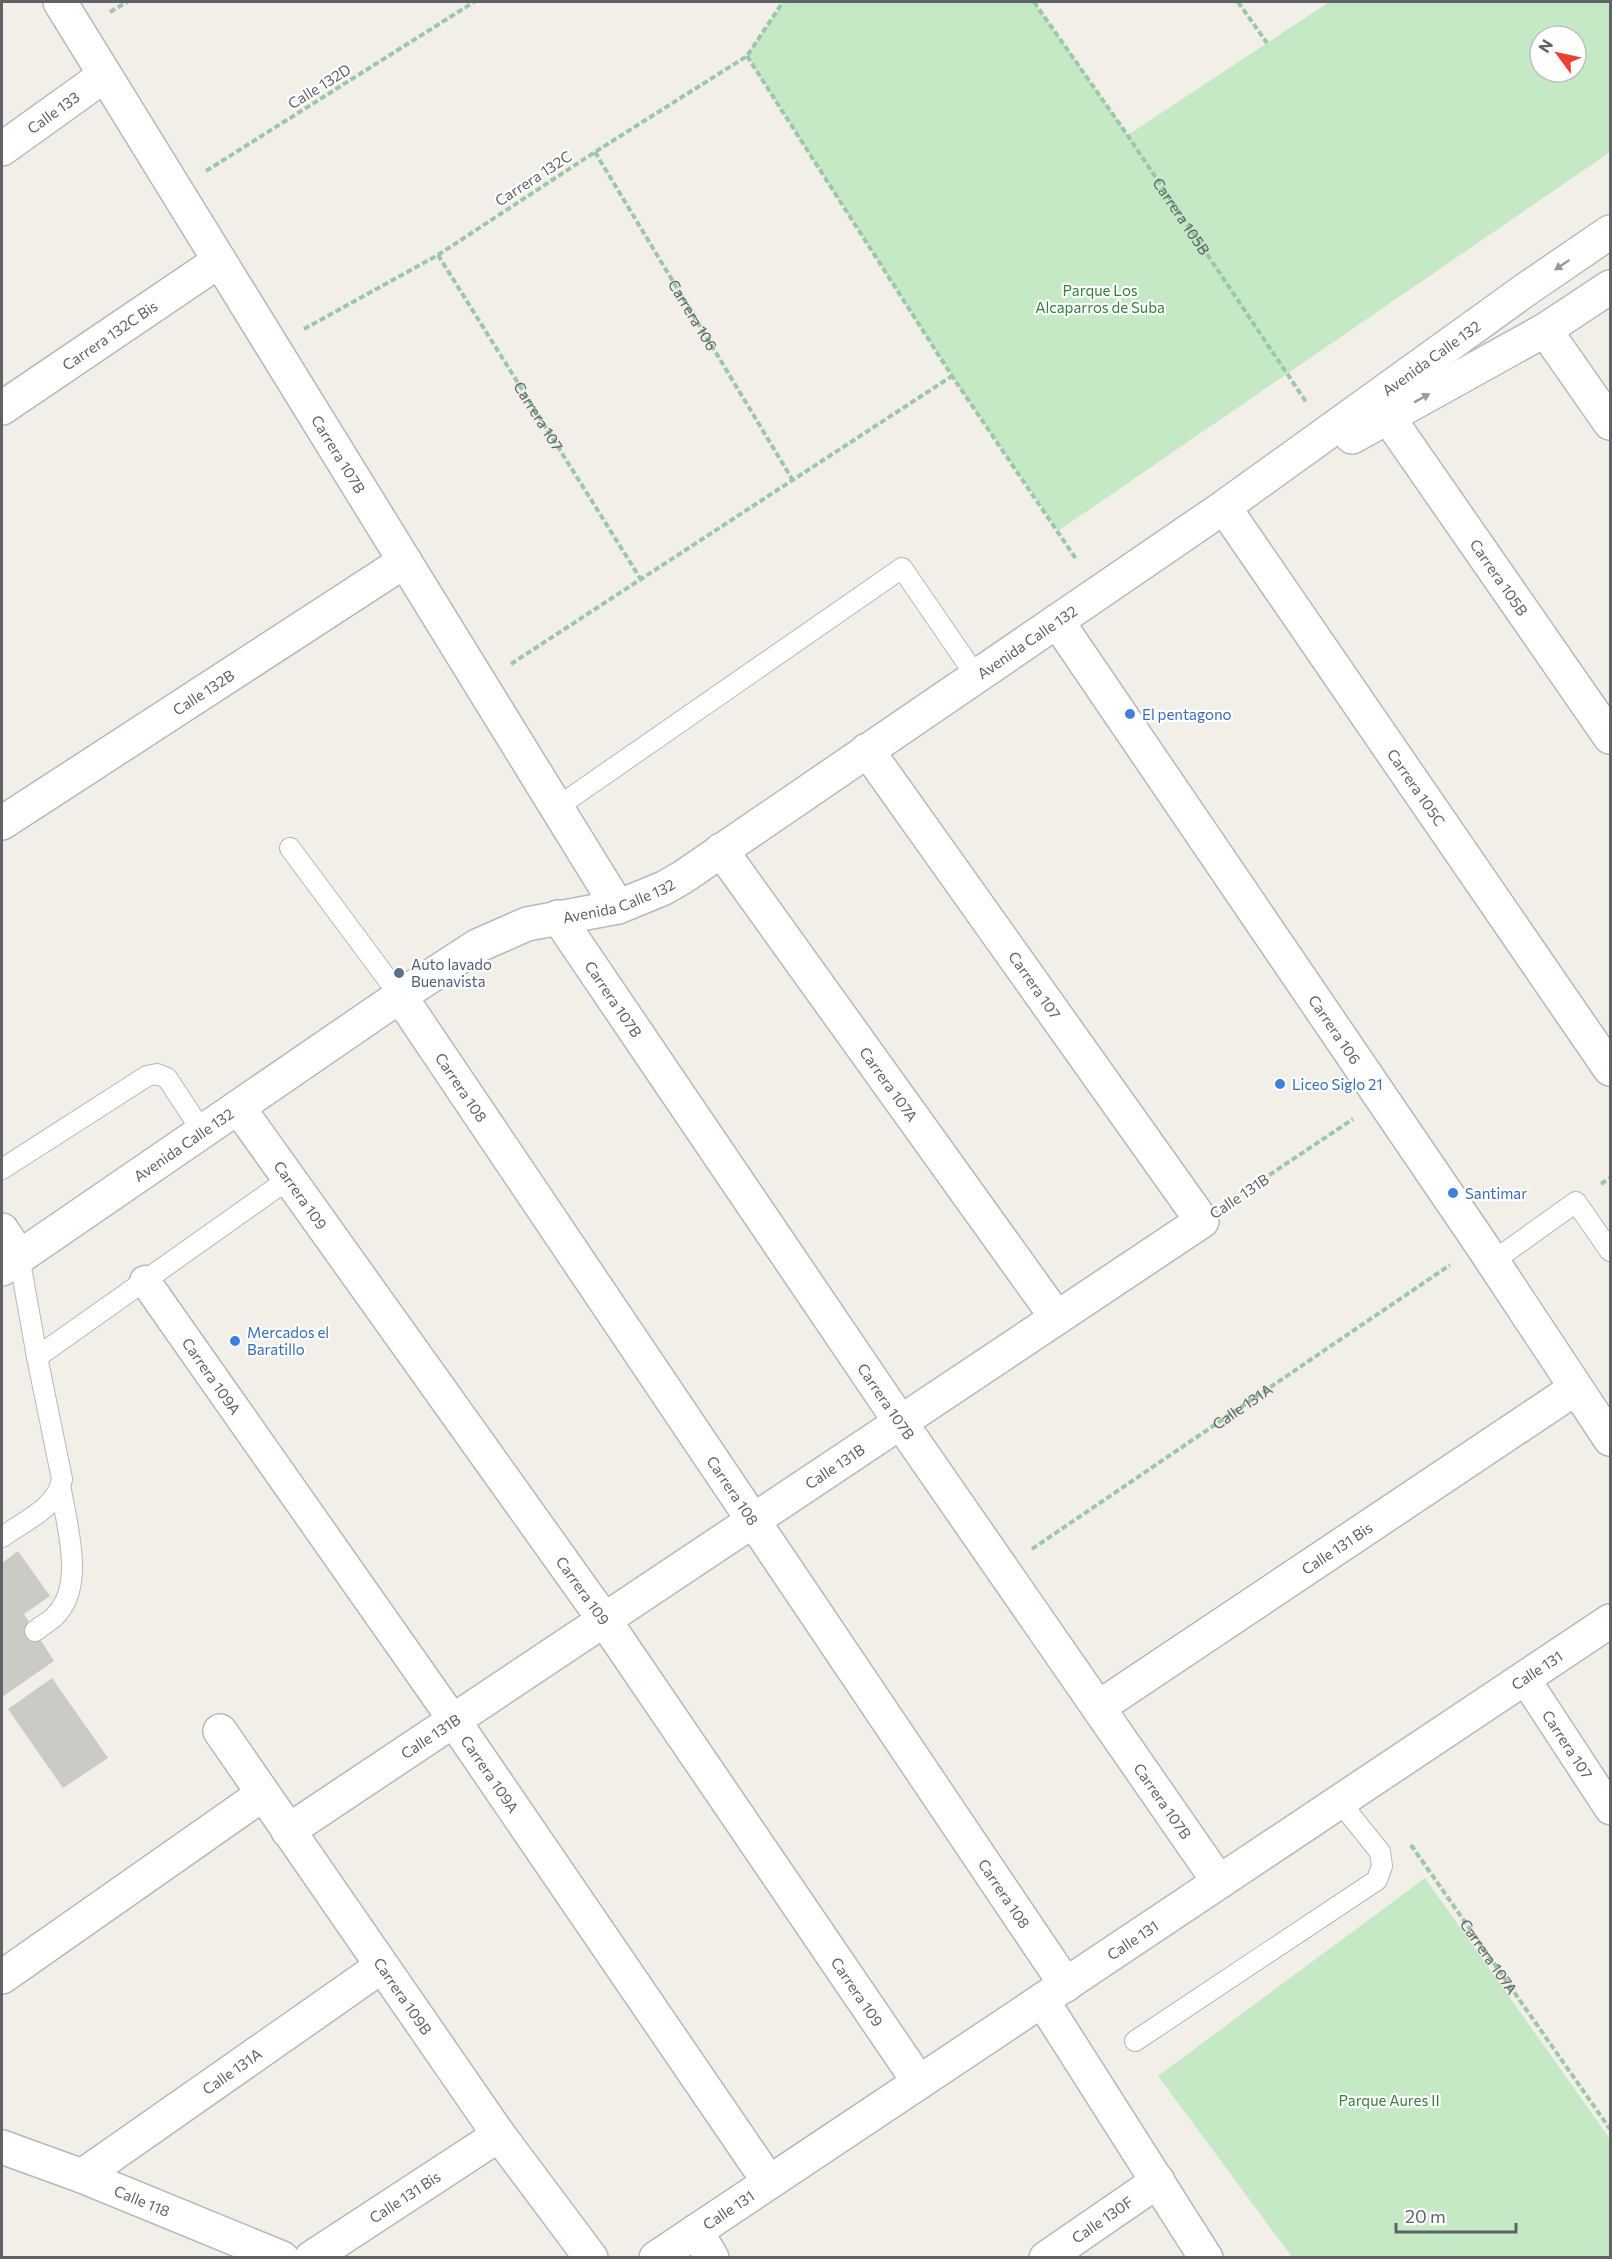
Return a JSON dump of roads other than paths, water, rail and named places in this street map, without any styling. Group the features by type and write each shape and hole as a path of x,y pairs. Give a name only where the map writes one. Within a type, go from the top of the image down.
{"street":[{"name":"Carrera 107B","path":"60,2 618,907"},
{"name":"Calle 133","path":"2,149 105,75"},
{"name":"Avenida Calle 132","path":"7,1252 202,1131 477,946 527,924 618,907 664,888 1224,507 1528,288 1611,232"},
{"name":"Carrera 132C Bis","path":"2,408 219,261"},
{"name":"Avenida Calle 132","path":"1224,507 1545,330 1611,287"},
{"path":"1545,330 1611,423"},
{"name":"Carrera 105B","path":"1388,417 1611,737"},
{"name":"Carrera 105C","path":"1224,507 1611,1068"},
{"name":"Calle 132B","path":"2,823 405,561"},
{"name":"Carrera 106","path":"1057,621 1611,1439"},
{"name":"Carrera 107","path":"867,750 1202,1221"},
{"name":"Carrera 107A","path":"721,850 1057,1318"},
{"name":"Carrera 107B","path":"558,917 901,1423 1219,1882"},
{"name":"Carrera 108","path":"400,996 754,1522 1054,1992 1158,2181 1206,2258"},
{"name":"Carrera 109","path":"238,1107 605,1621 919,2082"},
{"name":"Calle 131B","path":"288,1831 1202,1221"},
{"name":"Carrera 109A","path":"145,1281 454,1721 769,2182"},
{"name":"Calle 131 Bis","path":"1099,1707 1575,1388"},
{"name":"Calle 131","path":"656,2258 704,2244 769,2182 1611,1621"},
{"name":"Carrera 107","path":"1525,1679 1611,1809"},
{"name":"Carrera 109B","path":"219,1731 500,2135 591,2258"},
{"path":"2,1977 263,1794"},
{"name":"Calle 131A","path":"82,2176 382,1966"},
{"name":"Calle 131 Bis","path":"311,2258 500,2135"},
{"name":"Calle 118","path":"2,2147 82,2176 282,2258"},
{"name":"Calle 130F","path":"1046,2258 1158,2181"}],"lane":[{"path":"556,808 902,568 976,676"},
{"path":"290,848 400,996"},
{"path":"2,1169 147,1076 157,1074 167,1078 202,1131"},
{"path":"37,1357 290,1178"},
{"path":"1486,1253 1576,1202 1611,1251"},
{"path":"7,1252 37,1357 62,1479 61,1490 74,1564 69,1594 56,1616 35,1631"},
{"path":"2,1537 51,1503 61,1490"},
{"path":"1135,2041 1377,1880 1382,1866 1380,1852 1339,1802"}],"place":[{"name":"El pentagono","path":"1130,714"},
{"name":"Auto lavado Buenavista","path":"399,973"},
{"name":"Liceo Siglo 21","path":"1280,1084"},
{"name":"Santimar","path":"1453,1193"},
{"name":"Mercados el Baratillo","path":"235,1341"}],"park label":[{"name":"Parque Los Alcaparros de Suba","path":"1100,298"},
{"name":"Parque Aures II","path":"1389,2100"}]}
